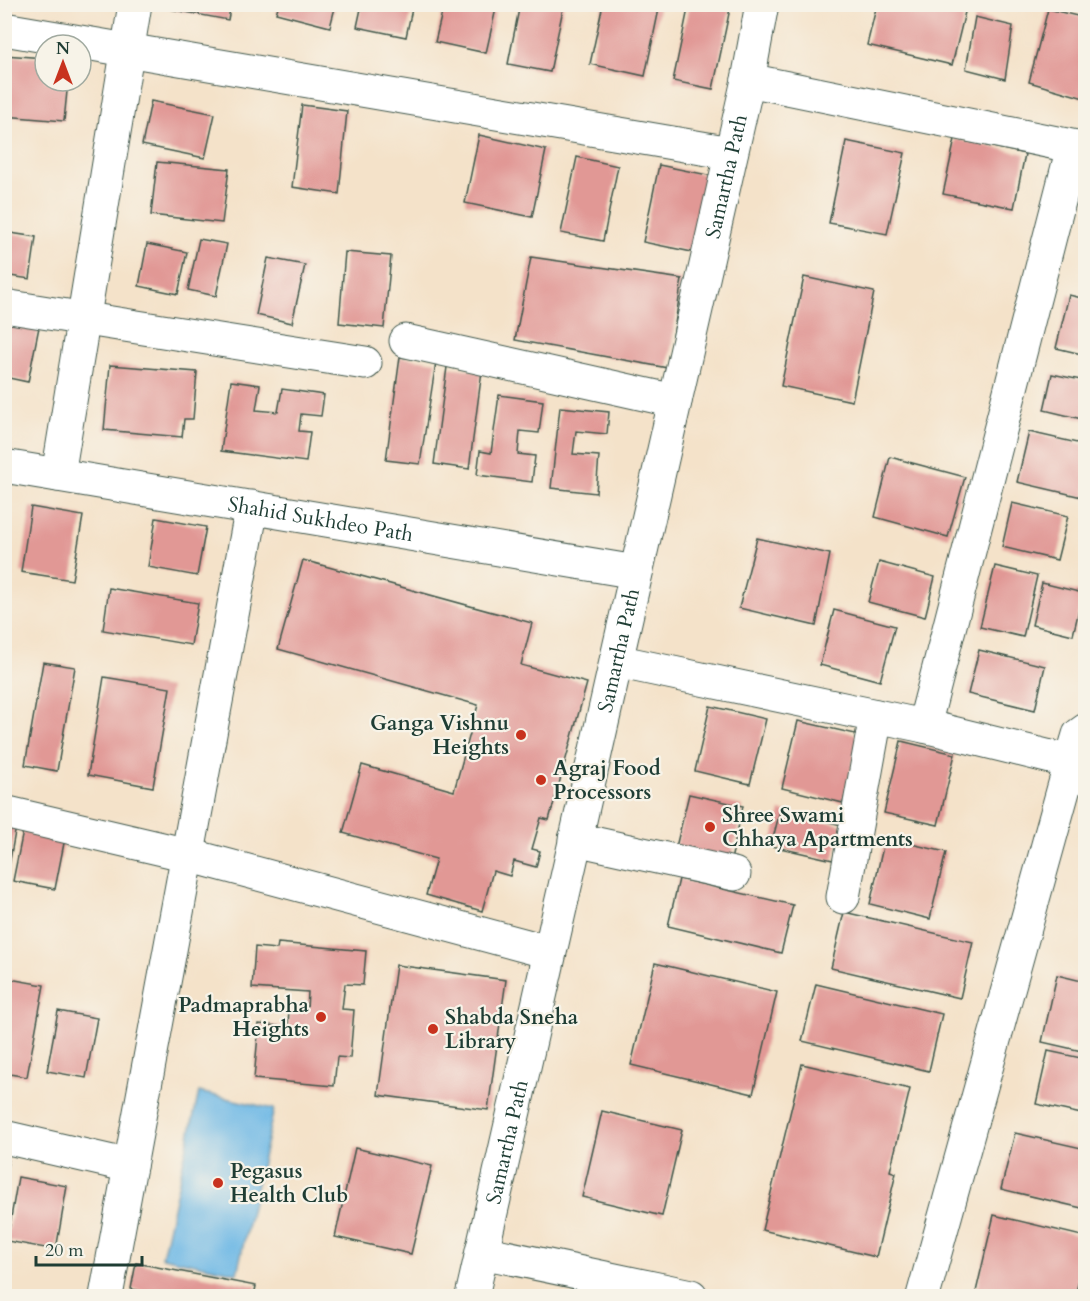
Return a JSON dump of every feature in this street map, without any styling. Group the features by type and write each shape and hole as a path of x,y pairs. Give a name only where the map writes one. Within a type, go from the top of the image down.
{"street":[{"path":"58,475 135,4"},
{"name":"Samartha Path","path":"472,1296 748,80 762,4"},
{"path":"4,29 731,153"},
{"path":"748,80 1079,148 924,726"},
{"path":"4,306 365,363"},
{"path":"406,341 675,401"},
{"name":"Shahid Sukhdeo Path","path":"4,466 636,572"},
{"path":"106,1296 252,507"},
{"path":"616,661 924,726 1071,762"},
{"path":"843,897 876,716"},
{"path":"923,1296 1071,762 1079,735 1086,730"},
{"path":"4,812 188,855 549,952"},
{"path":"575,839 734,874"},
{"path":"4,1137 130,1166"},
{"path":"482,1252 692,1296"}],"water":[{"name":"Pegasus Health Club","path":"199,1092 274,1109 237,1273 162,1257"}],"building":[{"path":"169,4 231,4 228,20 169,9"},
{"path":"279,4 336,4 330,27 276,13"},
{"path":"362,4 413,4 406,37 357,27"},
{"path":"444,4 497,4 486,53 435,42"},
{"path":"520,4 564,4 550,72 508,64"},
{"path":"603,4 640,4 659,9 645,76 590,64"},
{"path":"689,4 731,4 713,89 673,81"},
{"path":"877,4 967,4 952,65 867,45"},
{"path":"1048,9 1086,18 1084,98 1029,82"},
{"path":"975,17 1013,26 1005,79 966,69"},
{"path":"4,55 33,57 33,93 67,93 64,121 4,116"},
{"path":"151,101 215,114 205,158 142,145"},
{"path":"302,105 347,111 339,194 292,187"},
{"path":"479,135 546,150 532,217 465,203"},
{"path":"955,139 1025,154 1014,208 943,194"},
{"path":"846,141 905,153 887,234 829,223"},
{"path":"577,157 618,166 603,241 561,233"},
{"path":"157,162 229,169 222,223 151,215"},
{"path":"659,165 713,176 697,253 643,242"},
{"path":"4,232 36,237 30,279 4,275"},
{"path":"199,239 227,244 216,296 188,290"},
{"path":"147,244 187,252 178,294 139,286"},
{"path":"345,252 391,256 384,328 339,323"},
{"path":"531,257 682,279 668,368 515,340"},
{"path":"268,258 305,265 292,323 256,315"},
{"path":"804,277 874,292 852,401 781,386"},
{"path":"1069,295 1086,299 1086,355 1056,348"},
{"path":"4,314 40,322 28,382 4,377"},
{"path":"400,357 436,362 420,464 386,460"},
{"path":"110,365 197,372 193,419 184,419 182,437 104,430"},
{"path":"447,367 482,371 469,469 434,464"},
{"path":"1052,374 1086,381 1086,420 1044,410"},
{"path":"231,381 260,385 256,410 278,412 282,389 324,395 321,416 301,414 299,431 310,432 306,462 221,451"},
{"path":"499,395 543,401 539,433 520,431 518,454 535,456 532,482 477,475 480,451 491,453"},
{"path":"560,407 609,412 607,434 576,431 573,454 599,456 596,493 551,488"},
{"path":"1029,432 1086,445 1086,498 1017,482"},
{"path":"890,457 965,477 948,537 875,517"},
{"path":"1012,503 1068,516 1057,560 1002,547"},
{"path":"31,507 83,516 72,580 21,572"},
{"path":"156,518 206,527 197,576 148,567"},
{"path":"757,538 830,554 816,626 739,608"},
{"name":"Ganga Vishnu Heights","path":"303,560 532,623 521,665 587,683 549,820 541,818 532,849 540,851 536,867 514,861 510,876 493,871 482,911 426,895 436,859 343,833 362,765 454,791 478,705 278,649"},
{"path":"879,562 935,577 925,617 868,602"},
{"path":"995,566 1037,576 1023,637 980,627"},
{"path":"1042,583 1083,593 1073,635 1032,625"},
{"path":"109,588 198,603 191,645 103,630"},
{"path":"834,610 895,626 880,681 820,665"},
{"path":"979,650 1045,666 1035,710 968,694"},
{"path":"43,662 75,667 57,771 25,765"},
{"path":"104,677 170,688 153,787 88,775"},
{"path":"710,706 766,719 750,784 695,771"},
{"path":"798,721 860,735 843,803 782,788"},
{"path":"901,741 955,754 938,825 884,813"},
{"name":"Shree Swami Chhaya Apartments","path":"689,794 743,806 731,860 676,847"},
{"path":"780,811 842,825 833,860 771,846"},
{"path":"4,819 17,821 6,882 4,882"},
{"path":"23,831 65,838 55,889 13,881"},
{"path":"885,838 946,852 930,919 870,904"},
{"path":"679,879 793,905 781,953 668,926"},
{"path":"844,912 973,942 960,998 831,968"},
{"name":"Padmaprabha Heights","path":"278,943 366,951 363,985 345,984 342,1009 354,1010 350,1058 337,1057 334,1086 254,1079 259,1024 288,1027 289,1008 307,1009 308,992 252,988 255,947 277,949"},
{"path":"655,963 777,992 753,1094 631,1065"},
{"path":"396,965 506,980 488,1110 378,1095"},
{"path":"1057,975 1086,982 1086,1052 1042,1042"},
{"path":"4,978 44,985 27,1077 4,1073"},
{"path":"816,984 942,1014 929,1071 802,1041"},
{"path":"58,1011 97,1018 86,1078 47,1071"},
{"path":"1048,1051 1086,1059 1086,1115 1036,1104"},
{"path":"802,1064 910,1089 890,1171 896,1173 876,1257 762,1230"},
{"path":"602,1111 682,1130 662,1216 582,1197"},
{"path":"1015,1133 1086,1149 1086,1209 1001,1189"},
{"name":"Pegasus Health Club","path":"355,1148 432,1166 411,1254 335,1237"},
{"path":"4,1160 8,1161 6,1175 4,1175"},
{"path":"18,1177 67,1186 56,1250 7,1241"},
{"path":"994,1215 1086,1237 1086,1252 1075,1296 975,1296"},
{"path":"136,1263 256,1286 254,1296 160,1296 131,1289"}],"place":[{"name":"Ganga Vishnu Heights","path":"521,735"},
{"name":"Agraj Food Processors","path":"541,780"},
{"name":"Shree Swami Chhaya Apartments","path":"710,827"},
{"name":"Padmaprabha Heights","path":"321,1017"},
{"name":"Shabda Sneha Library","path":"433,1029"},
{"name":"Pegasus Health Club","path":"218,1183"}]}
